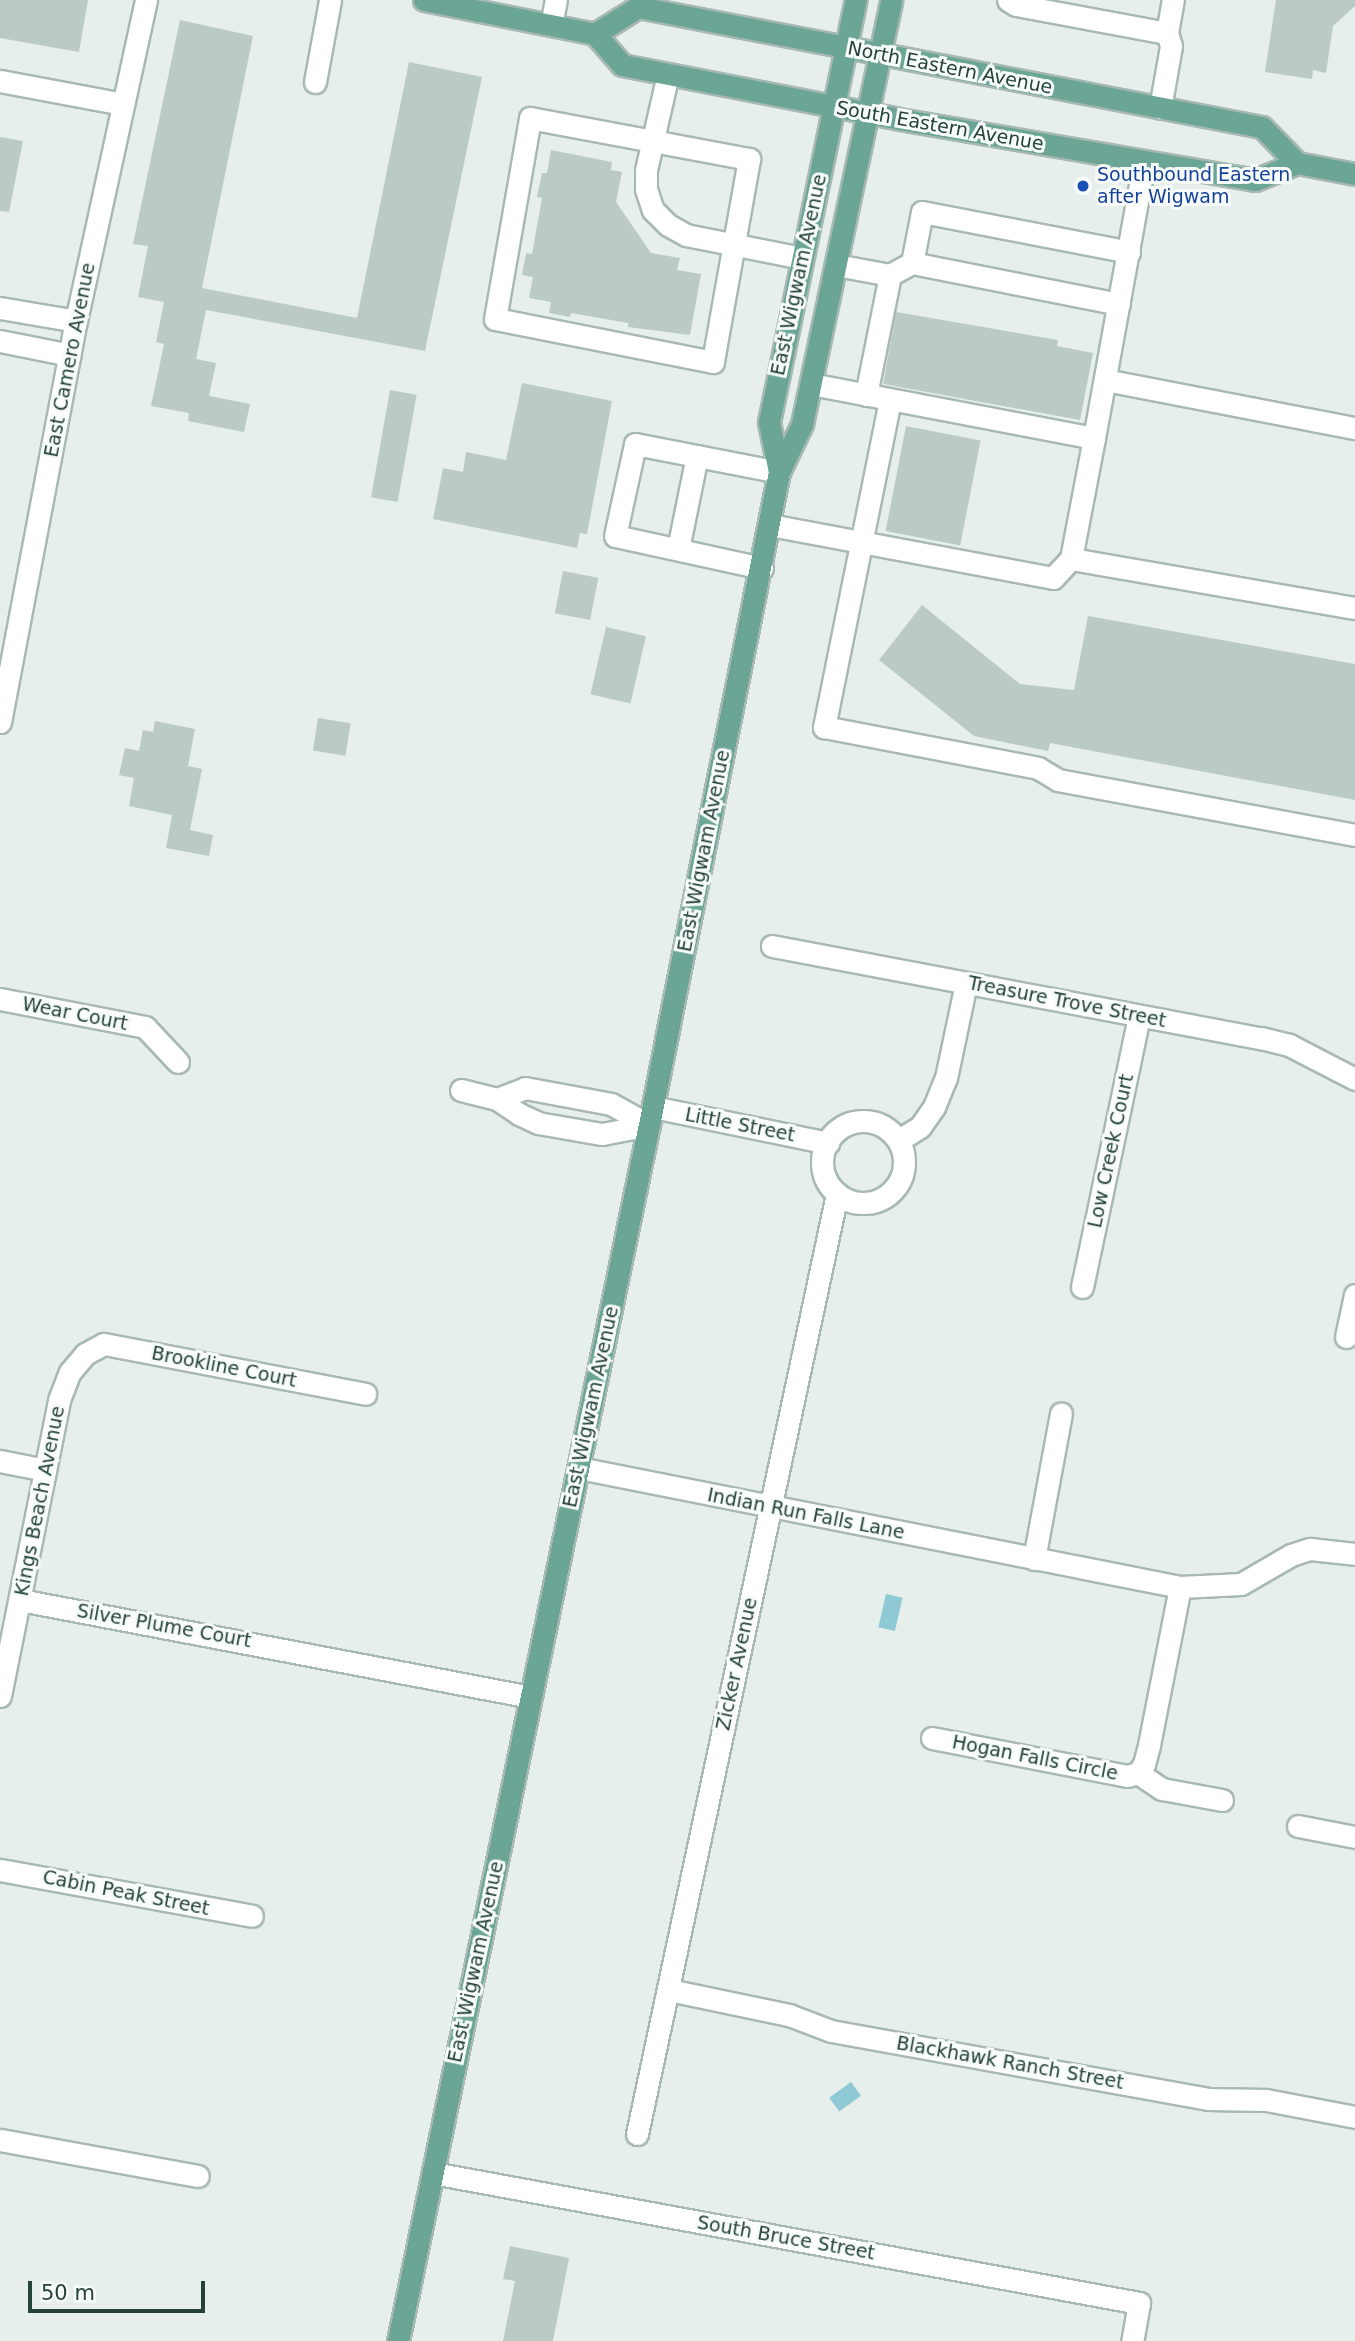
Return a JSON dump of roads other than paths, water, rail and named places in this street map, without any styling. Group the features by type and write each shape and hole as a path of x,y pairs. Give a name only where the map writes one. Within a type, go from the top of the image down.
{"main road":[{"path":"424,0 595,34"},
{"name":"East Wigwam Avenue","path":"779,472 769,422 856,0"},
{"name":"East Wigwam Avenue","path":"398,2341 651,1116 779,472 802,424 865,113 891,0"},
{"name":"North Eastern Avenue","path":"595,34 638,8 1262,127 1297,163"},
{"name":"South Eastern Avenue","path":"595,34 621,65 865,113 1255,180 1297,163"},
{"path":"1297,163 1355,174"}],"street":[{"name":"East Camero Avenue","path":"0,722 76,321 146,0"},
{"path":"315,82 330,0"},
{"path":"551,25 556,0"},
{"path":"1008,0 1016,5 1167,33"},
{"path":"1160,108 1171,46 1167,33 1173,0"},
{"path":"668,74 651,140 646,189 653,210 668,225 686,235 802,258"},
{"path":"0,81 123,104"},
{"path":"530,118 750,159 734,244 713,362 495,319 530,118"},
{"path":"770,525 1053,578 1071,559 1144,163"},
{"path":"912,263 922,212 1129,252"},
{"path":"836,265 890,275 912,263 1119,304"},
{"path":"866,395 890,275"},
{"path":"0,308 76,321"},
{"path":"0,341 70,355"},
{"path":"1105,380 1355,428"},
{"path":"811,384 1094,438"},
{"path":"890,400 824,727 1038,768 1058,780 1355,835"},
{"path":"762,568 615,536 635,444 779,472"},
{"path":"678,550 697,456"},
{"path":"1071,559 1355,608"},
{"name":"Treasure Trove Street","path":"772,946 1289,1045 1355,1079"},
{"path":"899,1140 920,1126 934,1107 946,1079 965,983"},
{"name":"Wear Court","path":"0,999 145,1027 178,1062"},
{"name":"Low Creek Court","path":"1082,1287 1139,1016"},
{"path":"497,1099 525,1088 611,1104 651,1116"},
{"path":"461,1090 497,1099 538,1123 602,1134 651,1116"},
{"name":"Little Street","path":"651,1116 828,1143"},
{"path":"866,1121 878,1124 899,1140 905,1165 902,1178 885,1197 861,1203 837,1194 824,1173 822,1161 828,1143 840,1128 866,1121"},
{"name":"Zicker Avenue","path":"637,2134 837,1194"},
{"path":"1346,1337 1355,1295"},
{"name":"Brookline Court","path":"85,1354 104,1345 365,1394"},
{"name":"Kings Beach Avenue","path":"0,1696 59,1400 70,1372 85,1354"},
{"path":"1034,1559 1061,1413"},
{"path":"0,1461 45,1470"},
{"name":"Indian Run Falls Lane","path":"579,1468 770,1508 1180,1587 1241,1584 1290,1555 1310,1549 1355,1553"},
{"name":"Hogan Falls Circle","path":"932,1738 1127,1776 1138,1773 1144,1764 1149,1745 1180,1587"},
{"name":"Silver Plume Court","path":"20,1600 531,1697"},
{"name":"Hogan Falls Circle","path":"1138,1773 1162,1789 1222,1800"},
{"path":"1297,1826 1355,1837"},
{"name":"Cabin Peak Street","path":"0,1870 252,1916"},
{"name":"Blackhawk Ranch Street","path":"669,1990 789,2015 831,2031 1208,2099 1266,2100 1355,2117"},
{"path":"0,2140 198,2176"},
{"name":"South Bruce Street","path":"433,2174 1139,2303 1132,2341"}],"water":[{"path":"886,1594 903,1598 895,1631 878,1627"},
{"path":"851,2082 861,2096 839,2112 829,2098"}],"place":[{"name":"Southbound Eastern after Wigwam","path":"1083,186"}]}
